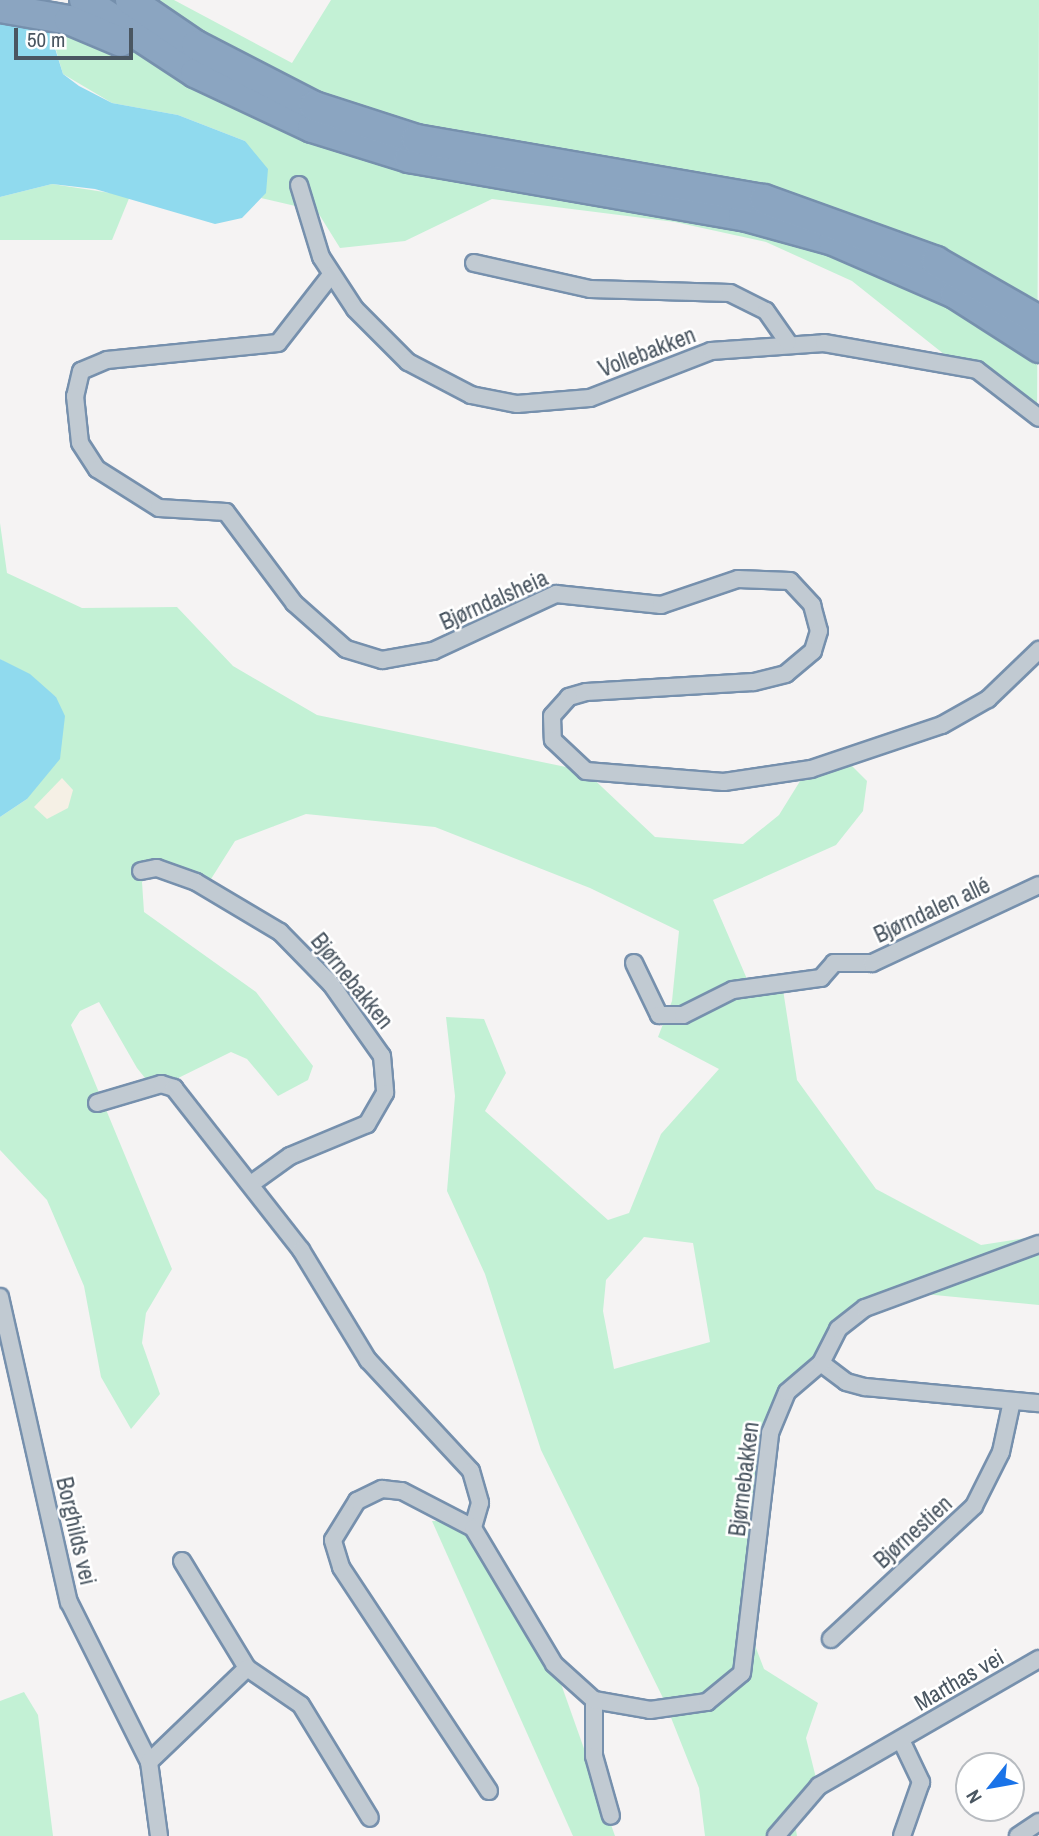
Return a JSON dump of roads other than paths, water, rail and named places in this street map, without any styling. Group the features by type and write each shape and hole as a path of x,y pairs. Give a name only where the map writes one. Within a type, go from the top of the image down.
{"highway":[{"path":"84,0 195,74"},
{"path":"130,0 167,26 314,106 416,139 685,182 827,218 936,261 1039,320"},
{"path":"141,0 167,26"},
{"path":"0,8 69,20 312,128 409,158 743,216 833,241 955,294 1039,348"}],"street":[{"name":"Vollebakken","path":"299,185 306,221 331,275 408,362 492,401 543,404 590,398 711,351 788,342 977,370 1039,418"},
{"name":"Vollebakken","path":"474,263 590,289 730,293 766,311 788,342"},
{"name":"Bjørndalsheia","path":"331,275 278,344 107,360 81,371 75,396 80,443 97,469 159,508 226,512 293,603 346,649 382,660 414,657 556,594 661,605 738,579 790,581 812,605 819,631 813,651 786,674 754,682 586,692 569,697 552,716 553,740 586,771 724,782 811,769 933,729 988,699 1039,650"},
{"name":"Bjørnebakken","path":"141,871 157,868 196,882 280,932 331,984 382,1056 385,1093 367,1124 290,1156 251,1184"},
{"name":"Bjørndalen allé","path":"634,963 659,1015 683,1015 733,990 821,978 834,963 872,963 1039,885"},
{"path":"97,1102 161,1084 174,1088 310,1263 368,1360 471,1471 480,1503 473,1528"},
{"name":"Bjørnebakken","path":"594,1700 650,1710 687,1707 722,1694 742,1673 770,1433 787,1392 821,1363 838,1329 865,1308 1039,1244"},
{"name":"Borghilds vei","path":"0,1297 69,1602 149,1762 159,1836"},
{"path":"821,1363 846,1382 865,1387 1039,1403"},
{"name":"Bjørnestien","path":"831,1639 974,1506 1001,1452 1012,1401"},
{"path":"489,1791 348,1582 333,1540 357,1501 382,1489 416,1496 473,1528 554,1664 594,1700 594,1756 611,1816"},
{"path":"182,1561 247,1668 301,1705 370,1818"},
{"name":"Marthas vei","path":"776,1836 819,1786 1039,1659"},
{"path":"149,1762 247,1668"},
{"name":"Marthas vei","path":"901,1741 921,1782 902,1836"},
{"path":"1018,1836 1039,1822"}],"water":[{"path":"0,12 49,29 63,74 79,86 112,103 178,115 245,141 268,169 266,193 242,218 215,224 95,189 52,184 0,197"},
{"path":"0,659 30,674 56,697 65,716 60,759 27,799 0,817"}]}
